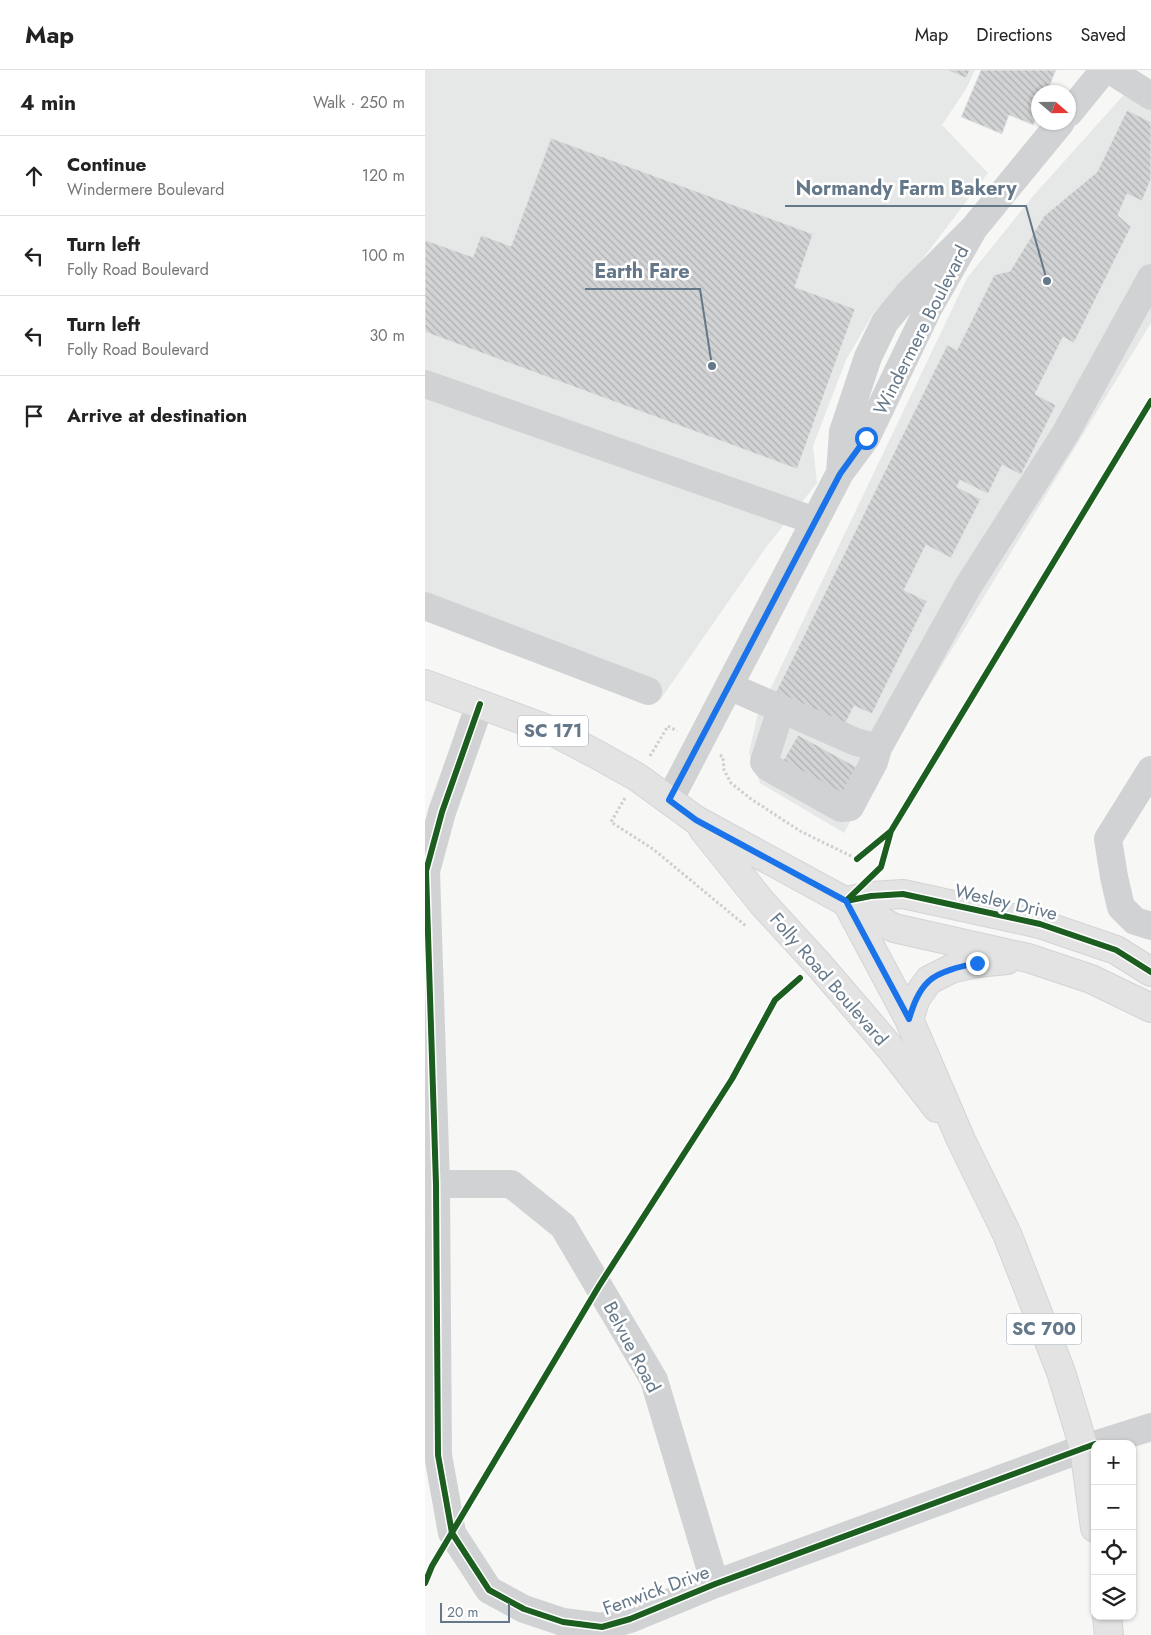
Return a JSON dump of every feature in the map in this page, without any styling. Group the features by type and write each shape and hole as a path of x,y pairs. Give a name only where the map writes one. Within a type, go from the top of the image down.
{"main road":[{"name":"Folly Road Boulevard","path":"425,684 550,730 637,777 696,820 846,901 909,1019 961,1140 1007,1234 1091,1443"},
{"name":"Folly Road Boulevard","path":"696,820 763,904 820,966 892,1050 961,1140"},
{"name":"Wesley Drive","path":"846,901 871,896 903,894 1040,924 1116,950 1151,972"},
{"path":"846,901 894,928 1029,958 1091,979 1151,1008"},
{"name":"Folly Road Boulevard","path":"909,1019 916,998 929,980 951,969 977,963 1029,958"},
{"path":"1107,1620 1109,1635"}],"street":[{"path":"1076,104 1104,70"},
{"path":"1110,70 1151,96"},
{"name":"Windermere Boulevard","path":"840,474 843,432 872,348 885,322 909,293 974,228 1054,130"},
{"name":"Windermere Boulevard","path":"669,800 840,474 866,438 929,307 974,228"},
{"path":"781,709 764,762 768,767 841,808 850,807 874,762 878,748 967,588 1065,434 1151,278"},
{"path":"425,384 815,522"},
{"path":"425,606 648,691"},
{"path":"729,686 856,742 878,748"},
{"name":"Fenwick Drive","path":"480,704 441,812 427,871 436,1184 438,1456 452,1533 489,1590 524,1609 563,1622 602,1627 630,1619 715,1584 1091,1445"},
{"path":"1151,770 1108,839 1121,907 1135,920 1151,926"},
{"name":"Belvue Road","path":"436,1184 511,1184 563,1226 654,1380 715,1584"},
{"name":"Fenwick Drive","path":"1108,1440 1151,1427"}],"path":[{"path":"857,859 864,853"}],"shaded area":[{"path":"425,70 975,70 966,89 942,125 988,173 905,282 874,312 846,360 813,446 817,483 767,546 660,700 650,701 425,618"},
{"path":"1139,78 1151,87 1151,323 899,736 844,833 760,783 749,753 757,717 967,278 1034,195"}],"building":[{"path":"947,70 970,70 966,78"},
{"path":"981,70 1056,70 1050,85 1031,85 1031,124 1009,115 1002,134 961,117"},
{"path":"1127,110 1151,122 1151,179 1142,201 1127,194 1118,215 1131,227 1074,343 1063,337 1035,394 1056,405 1021,475 1002,465 988,494 960,480 957,487 981,499 951,558 926,545 904,590 927,601 872,714 854,706 841,732 773,698 947,345 957,350 994,275 1010,271 1044,216 1097,172"},
{"path":"551,138 813,234 795,287 855,309 797,469 425,332 425,240 473,257 481,235 511,246"},
{"path":"798,735 862,770 844,801 780,766"}],"cycle path":[{"path":"857,859 891,831 1151,401"},
{"path":"480,704 442,812 426,871 436,1184 438,1455 452,1533 489,1590 524,1609 563,1622 602,1627 630,1619 715,1584 1091,1445"},
{"path":"846,901 881,867 891,831"},
{"path":"846,901 871,896 903,894 1040,924 1116,950 1151,972"},
{"path":"425,1583 432,1566 599,1286 732,1079 775,1000 800,978"}],"place":[{"name":"Normandy Farm Bakery","path":"1047,281"},
{"name":"Earth Fare","path":"712,366"}],"route":[{"path":"866,438 840,474 669,800 696,820 846,901 909,1019 916,998 929,980 951,969 977,963"}]}
